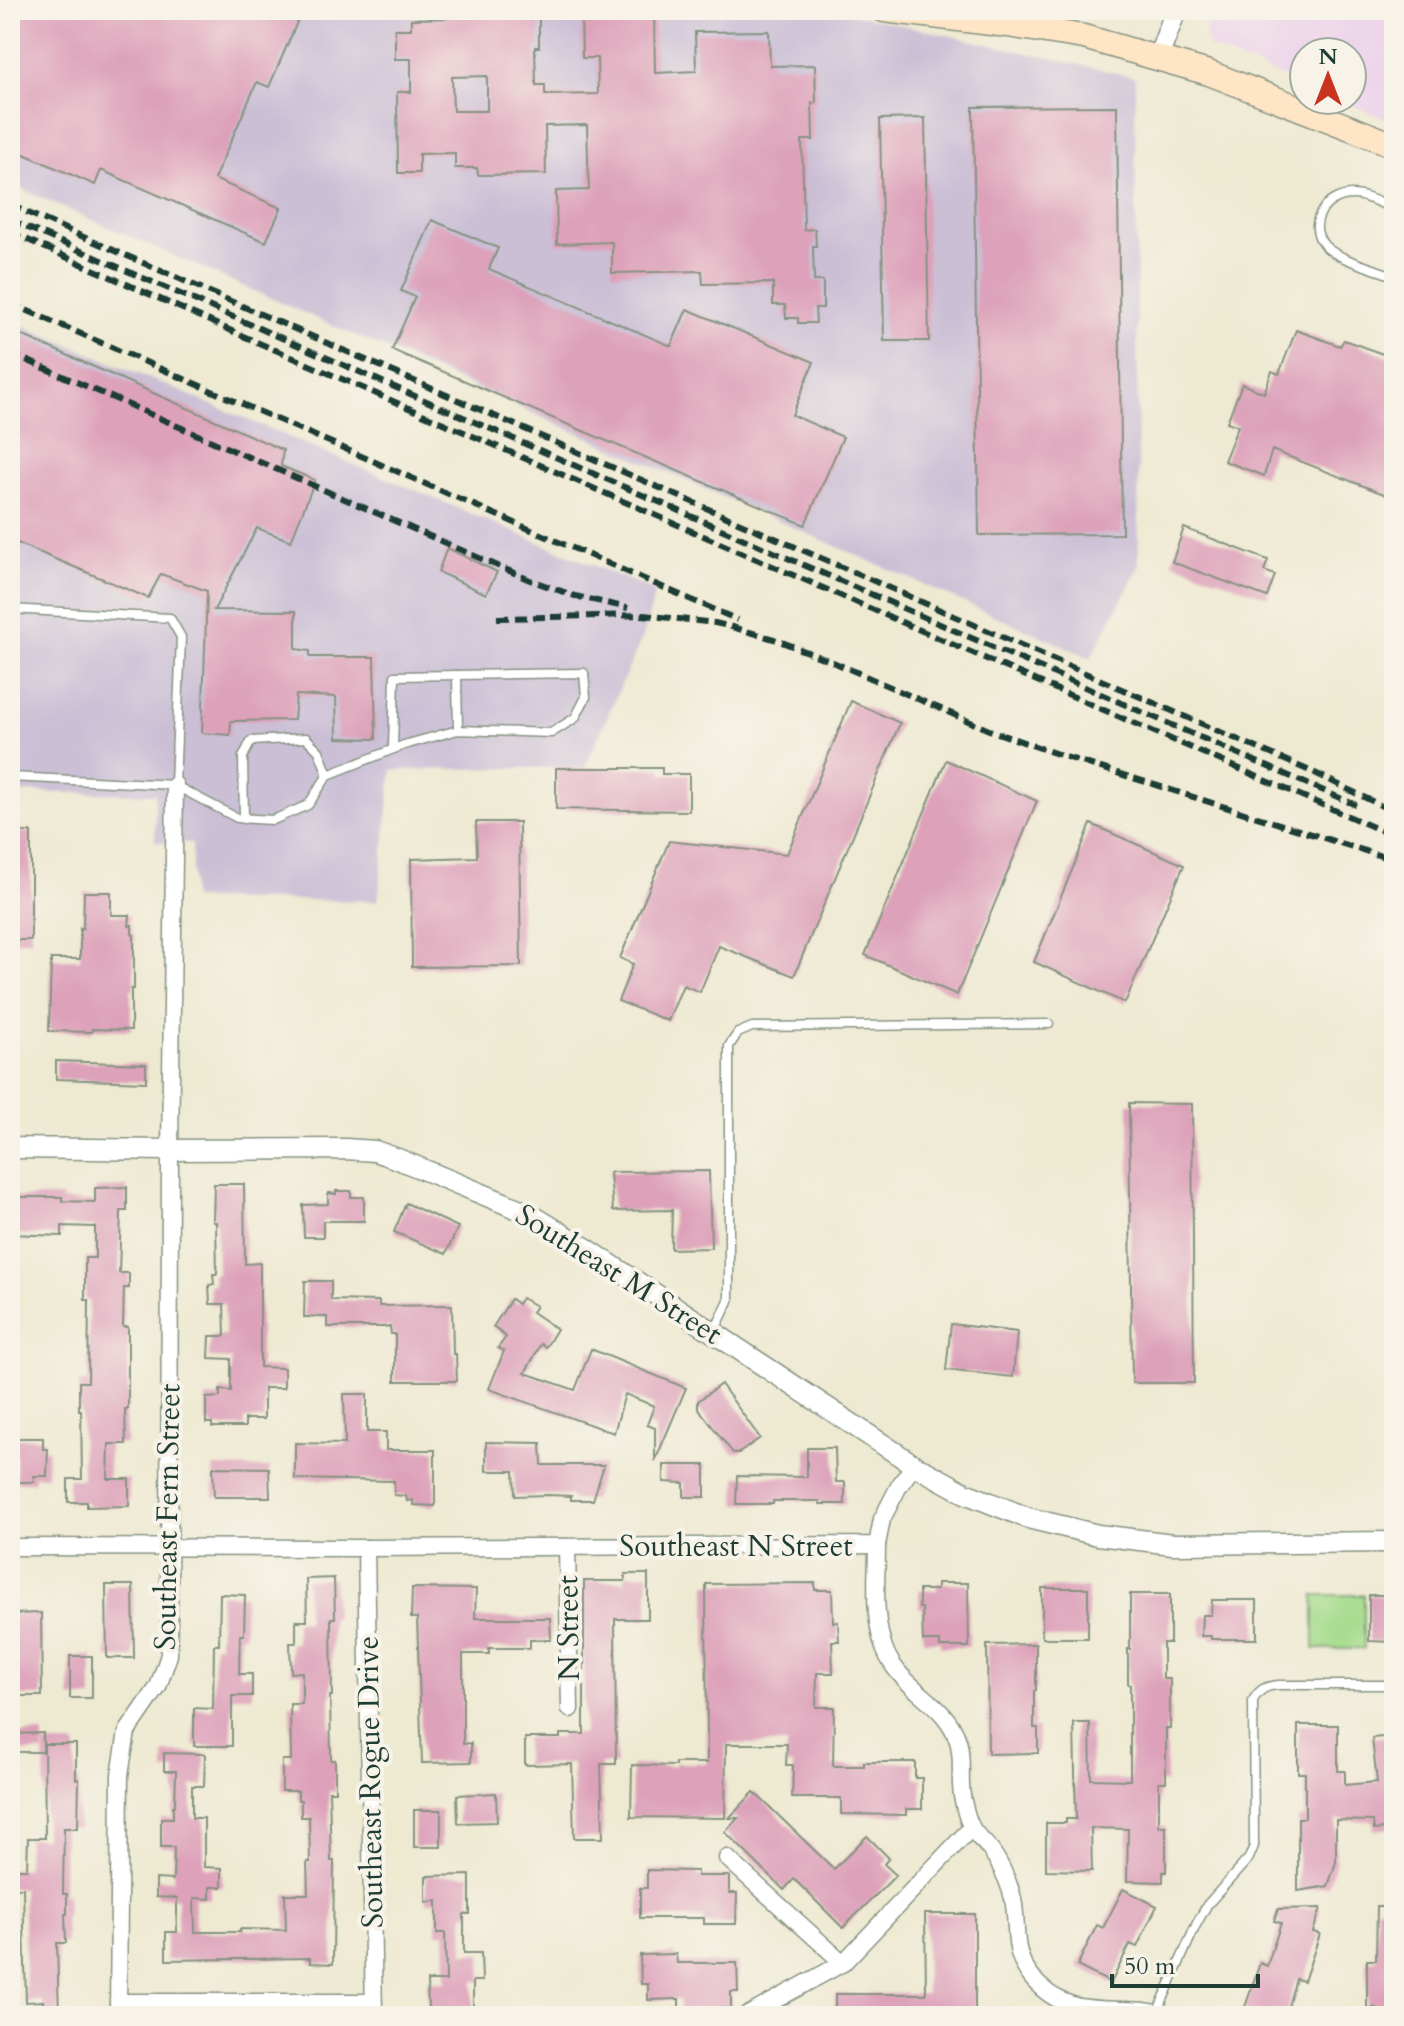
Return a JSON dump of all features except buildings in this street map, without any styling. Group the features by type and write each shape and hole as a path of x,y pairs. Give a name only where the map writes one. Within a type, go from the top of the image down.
{"main road":[{"path":"884,10 1084,37 1209,73 1394,145"}],"street":[{"path":"1158,58 1176,10"},
{"name":"Southeast Fern Street","path":"118,2009 120,1775 127,1732 158,1687 169,1655 170,1150 175,785"},
{"name":"Southeast M Street","path":"10,1148 375,1151 528,1213 914,1465"},
{"path":"914,1465 965,1493 1028,1518 1098,1535 1173,1544 1394,1542"},
{"name":"Southeast N Street","path":"10,1547 877,1545 882,1519 914,1465"},
{"path":"877,1545 877,1618 882,1643 889,1661 902,1678 933,1704 949,1723 958,1741 962,1797 971,1828 990,1849 1013,1895 1016,1945 1022,1961 1033,1978 1066,2004 1161,2015"},
{"name":"N Street","path":"567,1547 570,1709"},
{"name":"Southeast Rogue Drive","path":"366,1548 373,2009"},
{"path":"746,2016 843,1963 971,1828"},
{"path":"727,1858 843,1963"},
{"path":"118,2009 373,2009"}],"lane":[{"path":"1394,209 1356,195 1339,196 1322,209 1317,231 1323,245 1334,254 1394,276"},
{"path":"10,609 170,618 181,637 175,785"},
{"path":"10,777 175,785 237,818 273,820 308,805 328,775 393,749 458,730 551,733 575,718 586,697 584,673 395,676 393,749"},
{"path":"457,675 458,730"},
{"path":"244,819 243,757 251,741 306,738 319,751 328,775"},
{"path":"714,1332 729,1301 729,1046 738,1033 752,1027 1049,1024"},
{"path":"1161,2015 1196,1925 1207,1905 1249,1858 1254,1846 1253,1700 1259,1690 1279,1685 1394,1685"}],"path":[{"path":"1305,2016 1321,2008 1336,2016"}],"shaded area":[{"path":"10,10 835,10 1135,77 1139,567 1091,658 10,184"},
{"path":"1212,10 1394,10 1394,122 1368,112 1368,36 1288,36 1288,80 1208,47 1205,31"},
{"path":"10,320 655,591 645,631 585,767 392,770 378,901 192,899 192,843 155,842 155,794 10,792"}],"green space":[{"path":"1314,1595 1364,1595 1364,1649 1314,1649"}],"railway":[{"path":"10,205 1317,774 1394,812"},
{"path":"10,220 1356,805"},
{"path":"10,232 1394,836"},
{"path":"10,303 738,620"},
{"path":"10,353 530,580 575,596 628,608"},
{"path":"497,618 643,615 732,627 774,639 833,662 989,730 1394,860"}]}
